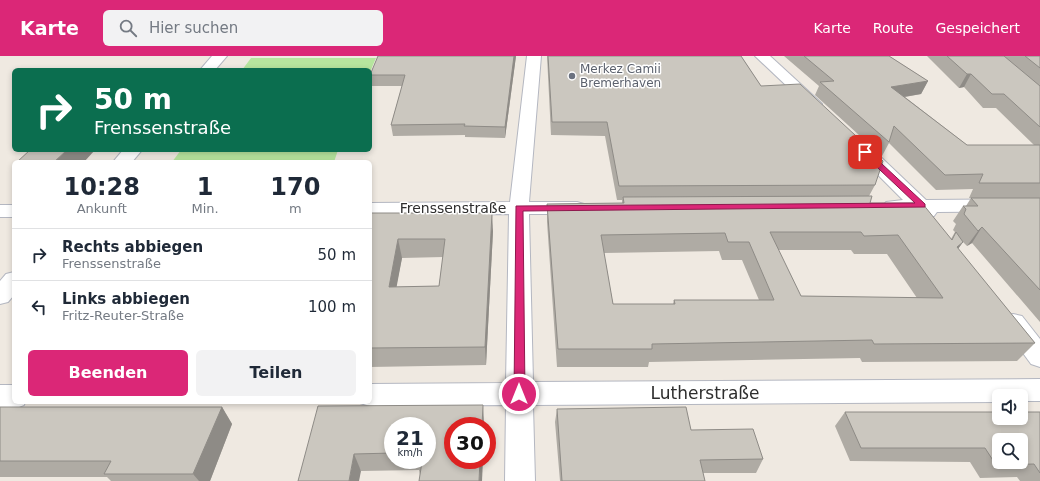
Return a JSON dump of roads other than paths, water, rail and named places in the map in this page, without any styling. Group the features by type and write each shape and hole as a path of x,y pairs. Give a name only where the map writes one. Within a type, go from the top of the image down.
{"street":[{"path":"209,68 220,56"},
{"path":"520,481 519,208 534,56"},
{"path":"762,56 825,115"},
{"path":"848,136 922,206 941,230"},
{"path":"124,160 131,152"},
{"path":"875,206 1040,205"},
{"name":"Frenssenstraße","path":"372,209 598,208"},
{"path":"0,211 12,211"},
{"path":"0,296 12,282"},
{"path":"1002,309 1040,357"},
{"name":"Lutherstraße","path":"372,395 1040,390"},
{"path":"0,397 12,397"}],"place":[{"name":"Merkez Camii Bremerhaven","path":"572,76"}]}
